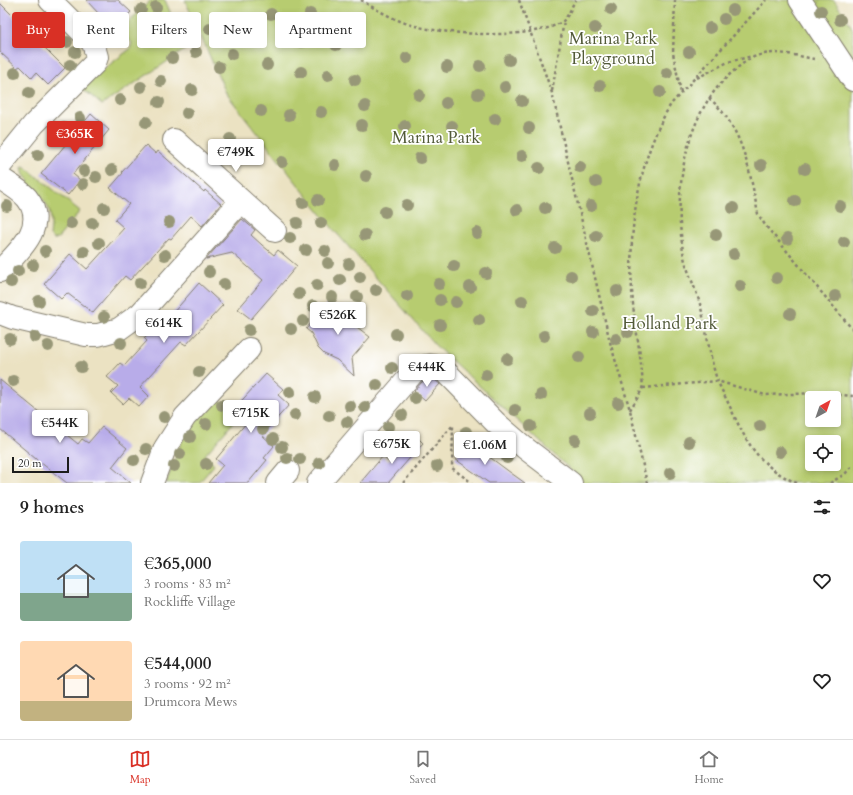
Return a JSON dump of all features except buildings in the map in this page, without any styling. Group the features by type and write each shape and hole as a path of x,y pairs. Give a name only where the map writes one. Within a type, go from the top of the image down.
{"street":[{"path":"0,166 34,124 95,63 97,57 93,44 50,0"},
{"path":"800,0 848,72"},
{"path":"174,140 275,231"},
{"path":"0,178 26,198 35,213 35,220 31,234 24,245 0,271"},
{"path":"0,313 86,335 98,335 119,329 140,314 241,201"},
{"path":"152,483 165,448 185,417 249,349"},
{"path":"318,483 413,373 427,366 436,365 445,372 496,423 525,448 571,483"}],"path":[{"path":"361,0 376,9 419,27 469,34 531,32 545,29 564,21"},
{"path":"519,0 552,93 610,342 630,410 647,483"},
{"path":"552,93 564,21 575,0"},
{"path":"675,0 673,53 681,94"},
{"path":"630,410 642,388 632,304 632,254 634,227 641,180 650,148 663,118 681,94 766,0"},
{"path":"693,80 728,62 764,54 781,53 848,72"},
{"path":"764,54 744,62 729,74 709,98 694,130 682,176 680,222 684,257 701,306 718,381 744,438 753,452 784,477 798,483"},
{"path":"709,98 721,109 740,139 758,214 765,225 853,330"},
{"path":"642,388 718,381 765,395 816,393 853,396"},
{"path":"403,483 453,425 452,468 472,483"},
{"path":"830,483 845,474 853,466"}],"green space":[{"path":"151,0 165,0 170,12 139,12"},
{"path":"185,0 834,0 853,29 853,483 585,483 436,346 333,229 226,93 201,36 201,12 190,12"},
{"path":"137,14 137,48 186,49 102,105 83,89 95,76 130,49 132,43 129,40 129,21"},
{"path":"24,166 80,211 59,237 54,240 50,236 51,219 48,206 27,184 29,181 24,175 22,167"},
{"path":"215,396 238,417 205,455 214,465 199,483 166,483 183,437"}],"park label":[{"name":"Marina Park Playground","path":"613,48"},
{"name":"Marina Park","path":"436,137"},
{"name":"Holland Park","path":"670,323"}]}
